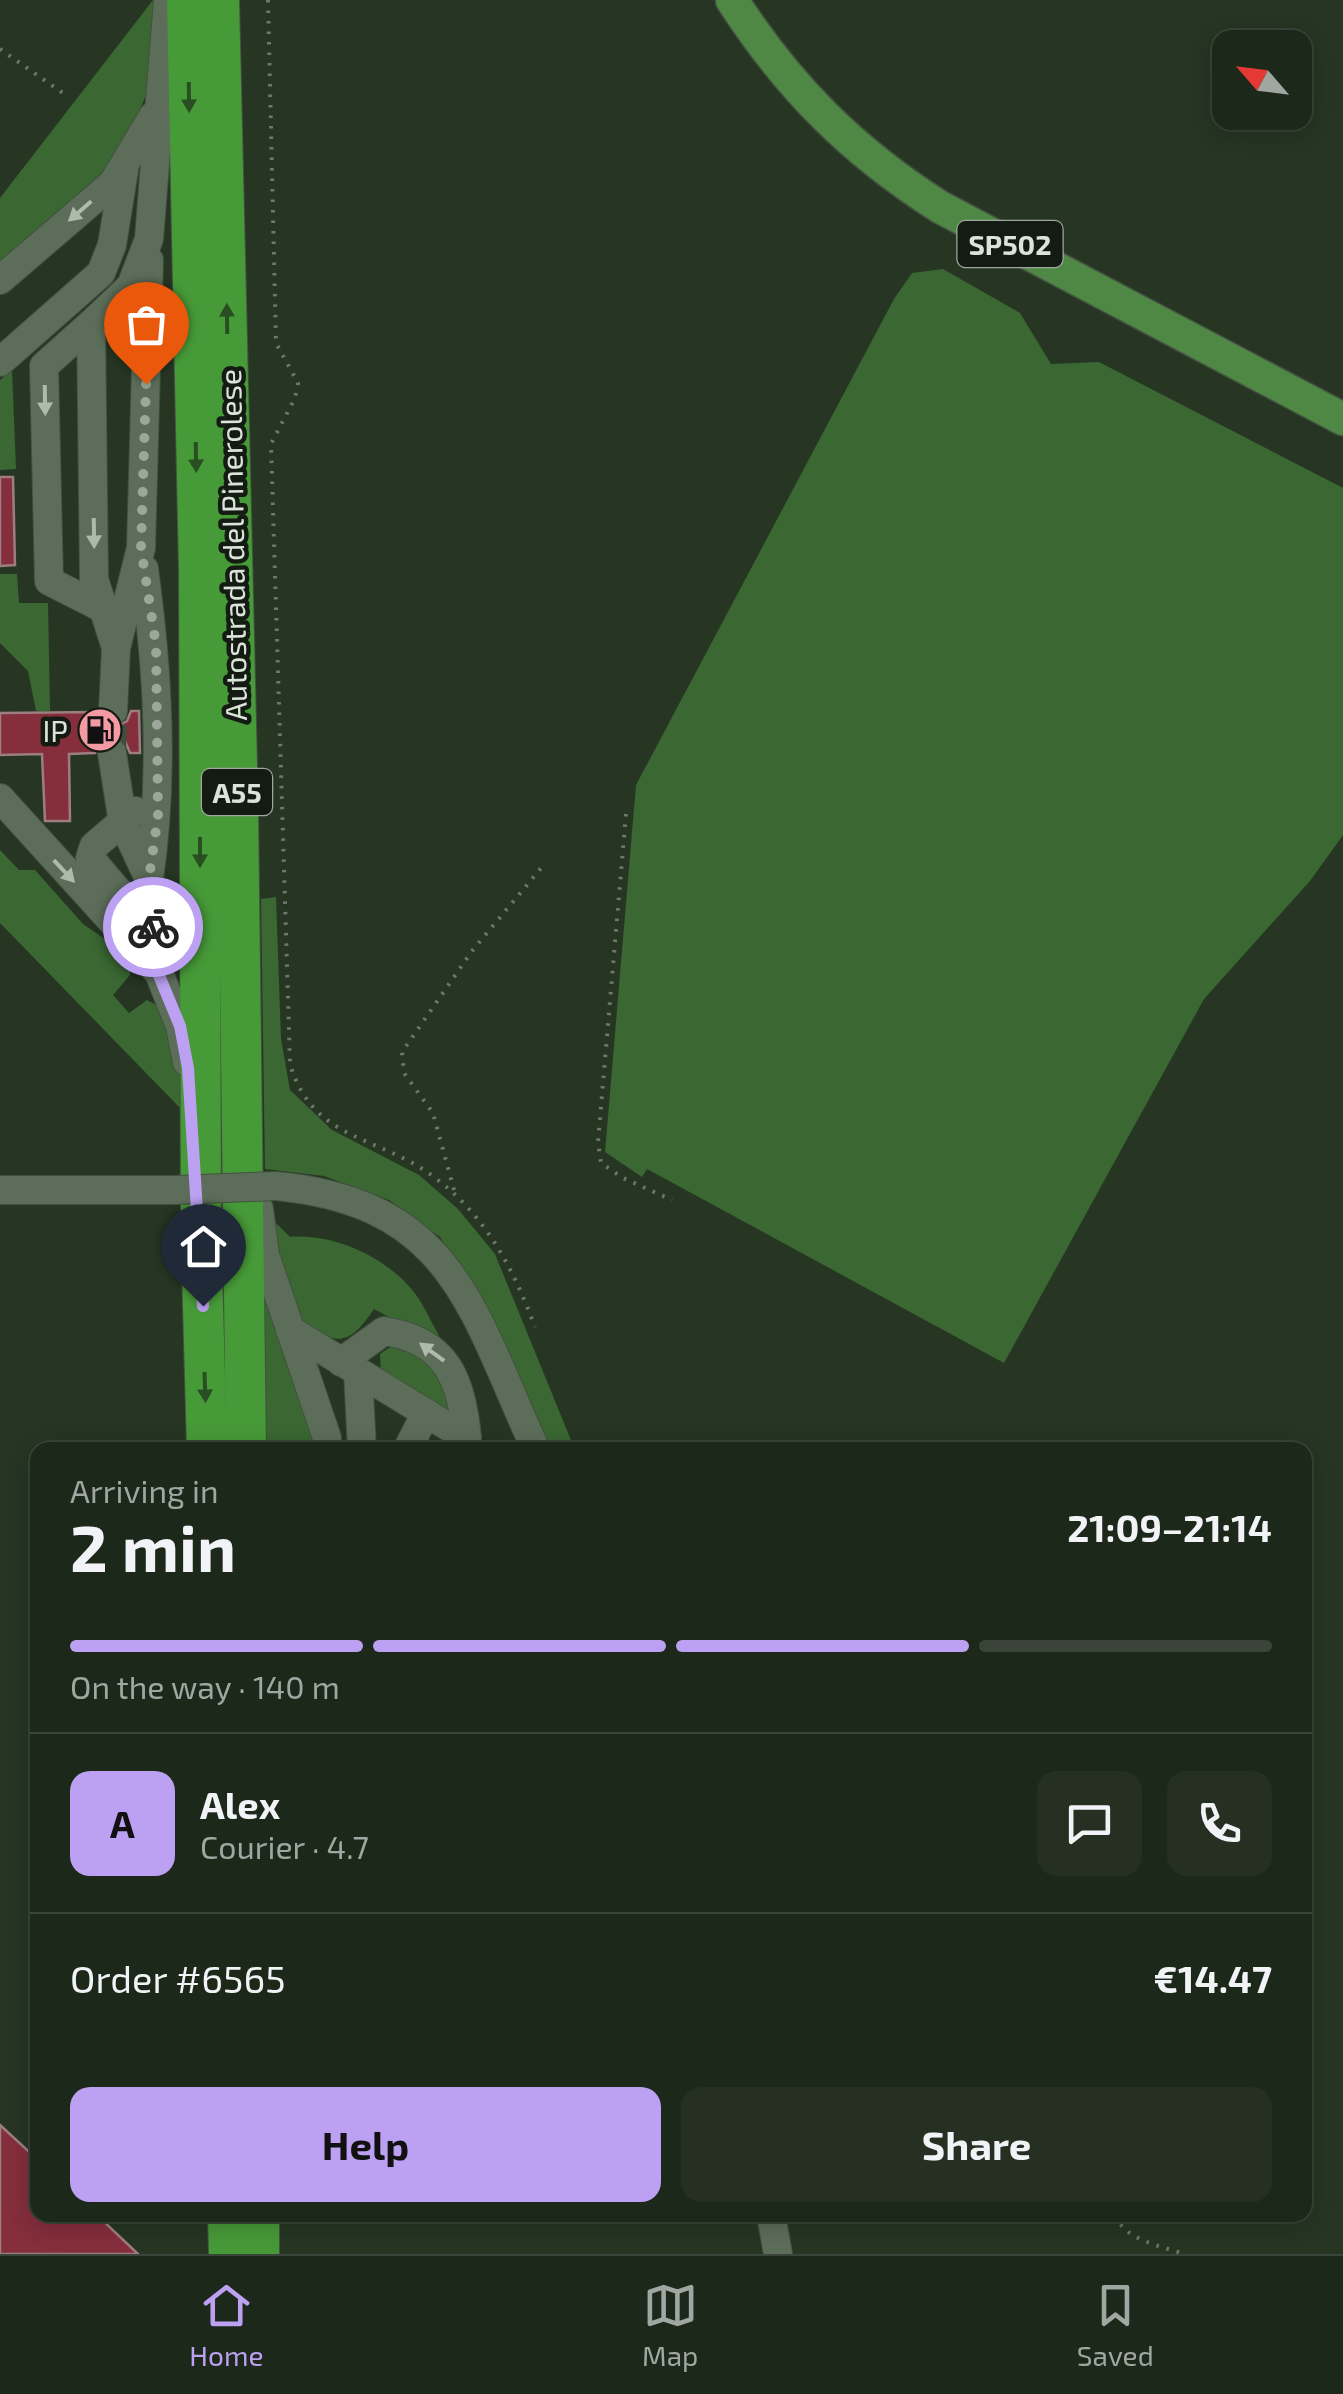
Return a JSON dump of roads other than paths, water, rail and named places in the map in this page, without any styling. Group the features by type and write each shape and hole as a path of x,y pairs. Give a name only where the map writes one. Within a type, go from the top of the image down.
{"highway":[{"name":"Autostrada del Pinerolese","path":"187,0 199,572 201,1233 207,1442"},
{"name":"Autostrada del Pinerolese","path":"218,0 238,808 246,1442"},
{"path":"228,2222 229,2254"},
{"path":"258,2222 259,2254"}],"main road":[{"name":"SP502","path":"732,0 789,77 840,136 889,175 940,208 1343,419"}],"street":[{"path":"168,0 149,239 141,548 156,645 158,816 149,878 158,973 180,1026 188,1068 201,1233"},
{"path":"0,362 101,274 112,245 124,170 158,106"},
{"path":"0,280 124,170"},
{"path":"104,609 49,580 44,366 131,286 149,239"},
{"path":"92,324 94,580 116,648"},
{"path":"46,469 93,467"},
{"path":"113,712 116,648 141,548"},
{"path":"112,753 123,824 149,878"},
{"path":"152,919 117,890 90,858 94,846 123,824 158,776"},
{"path":"0,798 158,973"},
{"path":"238,808 251,991 254,1174 265,1255 328,1442"},
{"path":"0,1190 276,1186 322,1190 364,1203 403,1224 435,1252 462,1292 532,1442"},
{"path":"290,1330 426,1413 464,1442"},
{"path":"350,1367 384,1331 402,1334 432,1349 452,1367 467,1442"},
{"path":"350,1367 361,1442"},
{"path":"411,1442 426,1413"},
{"path":"772,2222 778,2254"}],"tunnel":[{"path":"112,753 113,711"}],"place":[{"name":"IP","path":"100,730"}]}
